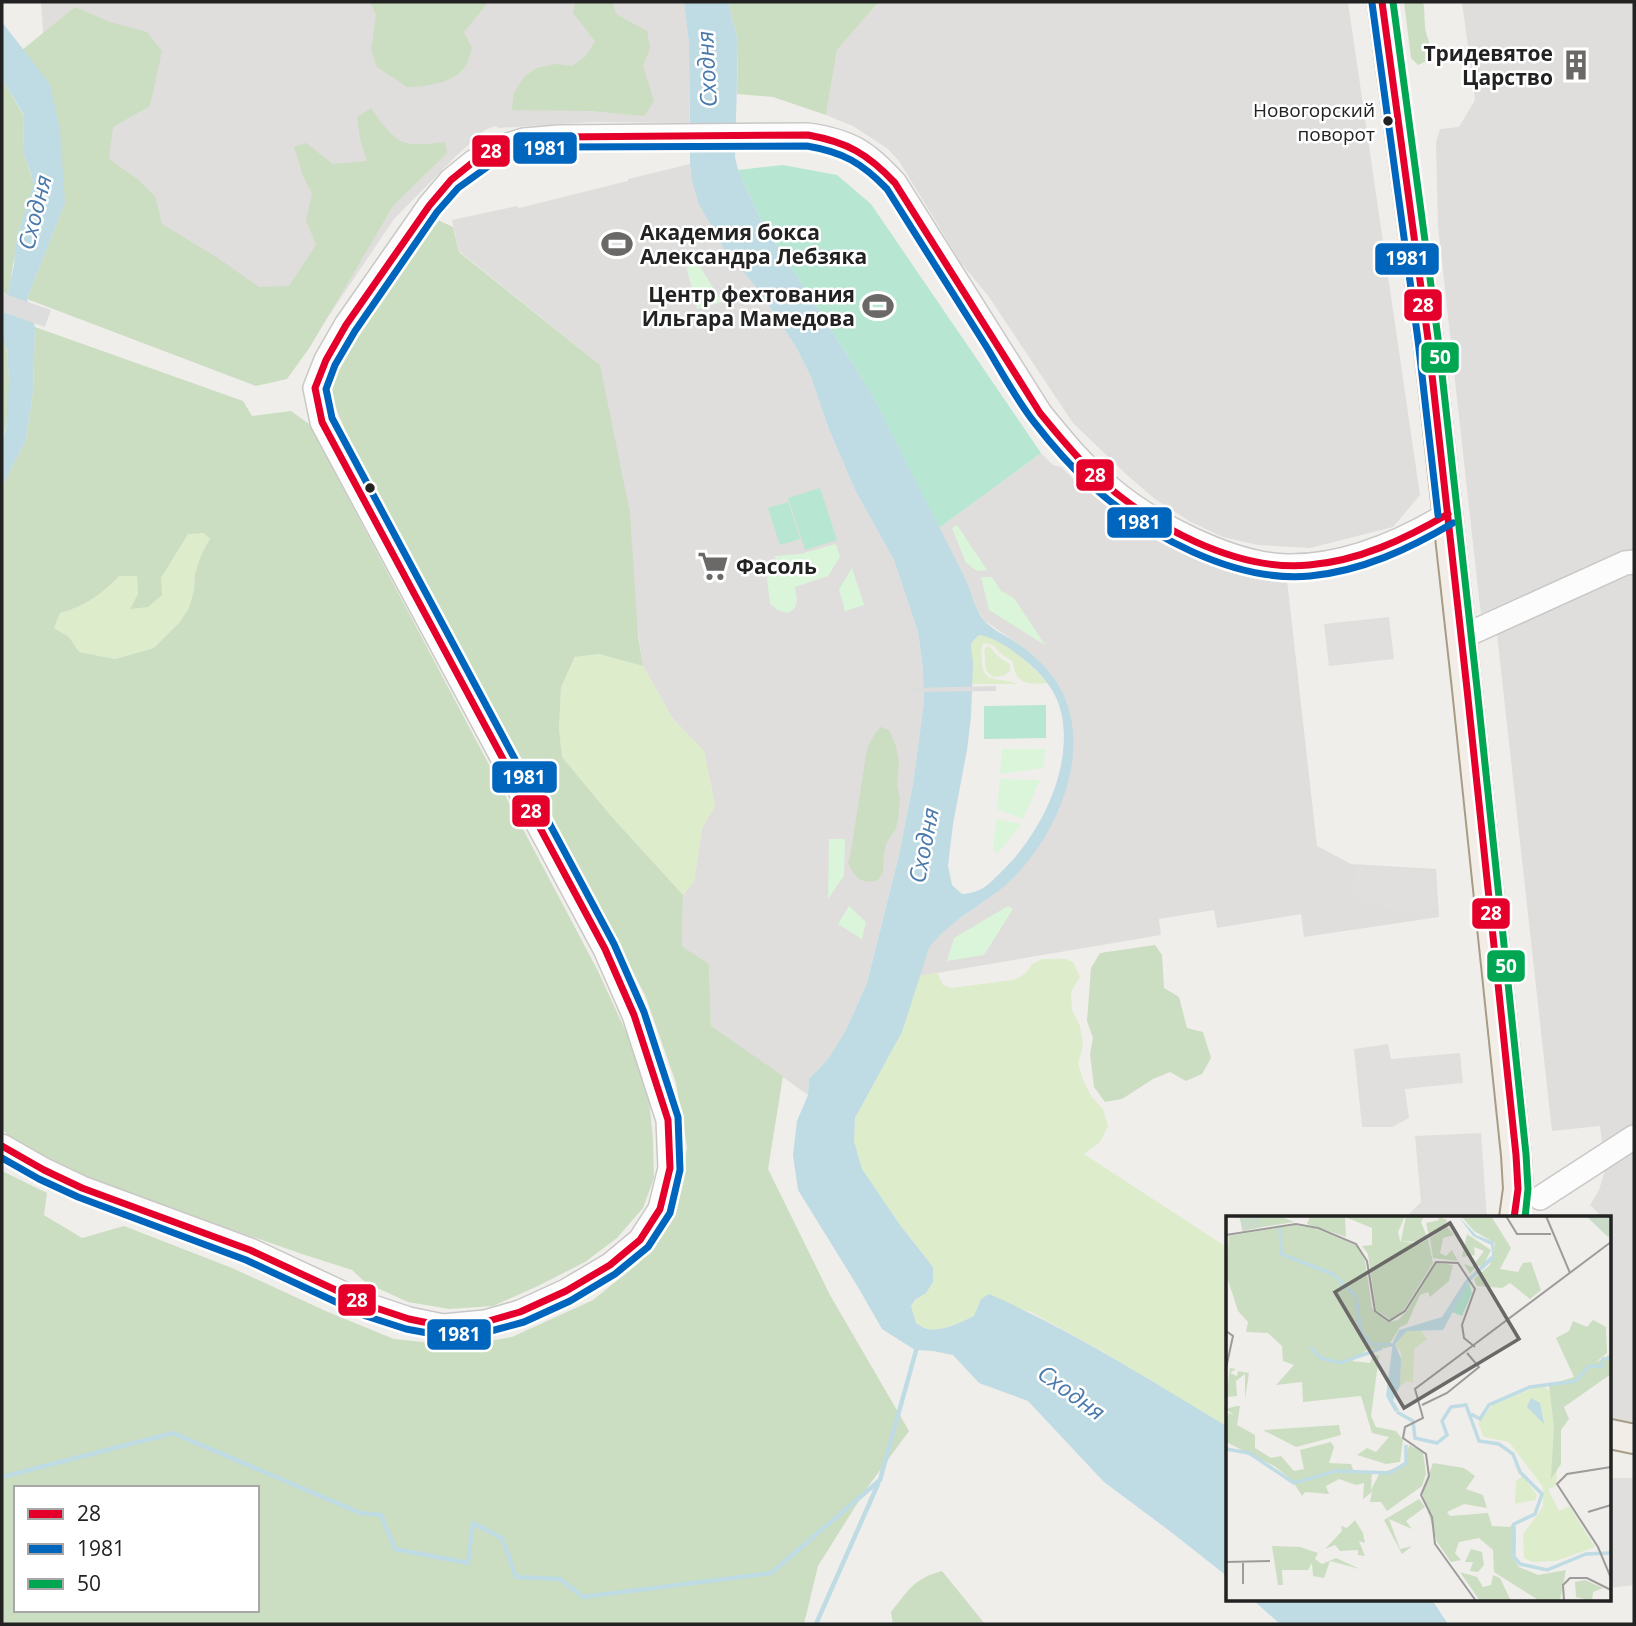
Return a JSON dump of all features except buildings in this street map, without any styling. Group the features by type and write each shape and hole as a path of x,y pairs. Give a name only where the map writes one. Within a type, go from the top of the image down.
{"main road":[{"path":"1382,2 1427,325 1491,908 1533,1202 1516,1216"},
{"path":"1612,1434 1634,1439"}],"street":[{"path":"2,1146 82,1188 250,1250 370,1306 409,1319 443,1326 485,1322 520,1312 566,1291 610,1265 640,1240 660,1209 670,1168 668,1120 634,1015 605,949 323,422 315,388 326,360 346,325 429,206 451,180 492,150 524,140 559,136 808,135 846,143 879,166 895,183 1040,413 1064,443 1108,487 1133,506 1209,547 1241,559 1288,566 1318,564 1345,558 1395,542 1448,514"},
{"path":"1462,637 1625,563 1634,562"},
{"path":"1533,1202 1634,1137"}],"shaded area":[{"path":"41,2 684,2 689,43 689,123 591,122 499,128 495,126 485,130 394,219 299,360 144,328 45,58"},
{"path":"879,2 1348,2 1420,495 1393,527 1310,548 1258,545 1223,537 1189,521 1155,499 1073,423 989,297 961,263 899,161 888,149 853,126 826,115 837,50"},
{"path":"1462,2 1634,2 1634,1423 1612,1418 1612,1216 1599,1216 1590,1205 1599,1190 1605,1170 1600,1126 1552,1131 1496,625 1492,609 1481,614 1480,607 1438,226 1436,142 1440,129 1459,127 1475,100"},
{"path":"690,164 692,181 724,249 757,288 796,347 811,377 828,427 855,490 894,560 918,632 923,669 924,702 913,784 899,855 867,983 846,1030 828,1059 809,1079 808,1095 711,1026 709,964 682,946 683,895 694,882 702,828 715,806 704,751 673,719 643,666 600,365 459,251 452,220 517,206 519,208"},
{"path":"1041,453 1109,508 1198,558 1256,579 1287,580 1317,846 1351,864 1436,869 1439,917 1304,937 1301,914 1217,928 1214,910 1159,919 1161,935 919,976 929,948 937,937 992,896 1059,810 1067,702 1058,684 1039,661 985,621 977,610 968,585 939,528"},
{"path":"1389,617 1394,659 1329,666 1324,624"},
{"path":"1356,866 1434,871 1437,909 1400,912 1352,898"},
{"path":"1388,1044 1391,1059 1460,1053 1463,1083 1405,1089 1409,1118 1392,1127 1362,1127 1354,1049"},
{"path":"1481,1133 1487,1216 1407,1216 1421,1202 1415,1136"},
{"path":"1612,1478 1634,1478 1634,1585 1612,1588"}],"green space":[{"path":"370,2 485,2 486,5 464,32 472,48 461,71 440,83 407,87 377,67 371,50 376,15"},
{"path":"575,2 613,2 616,14 647,31 650,48 643,66 654,101 644,116 592,111 512,110 514,93 523,78 536,68 555,64 572,66 586,56 595,41 573,13"},
{"path":"728,2 879,2 837,50 826,115 773,97 737,94 738,41"},
{"path":"1404,2 1423,2 1430,50 1427,61 1418,65 1411,58"},
{"path":"75,7 110,22 147,32 162,51 150,106 113,127 109,159 136,178 155,196 162,224 259,287 289,286 316,245 306,220 312,194 294,147 306,143 333,164 367,161 357,117 371,108 401,141 415,144 445,142 447,153 393,206 310,347 287,379 256,386 27,299 65,203 50,85 22,50"},
{"path":"2,79 24,116 23,152 34,186 19,229 8,295 2,292"},
{"name":"Центр фехтования Ильгара Мамедова","path":"783,165 837,175 871,204 1041,453 939,528 870,391 762,222 738,170"},
{"path":"438,220 453,227 459,252 600,365 630,513 638,635 643,666 599,654 575,657 561,687 559,729 562,757 683,895 682,946 709,964 711,1026 783,1076 768,1169 830,1295 909,1431 867,1488 818,1566 804,1624 2,1624 2,1171 47,1193 44,1215 82,1238 124,1226 232,1268 394,1339 463,1346 512,1337 593,1300 639,1263 678,1203 687,1147 676,1083 645,995 353,449 329,392 340,359"},
{"path":"690,251 722,302 697,309 683,253"},
{"path":"2,315 9,386 7,420 2,441"},
{"path":"35,327 243,401 252,416 291,411 309,424 598,971 628,1036 649,1099 654,1178 643,1208 617,1238 585,1262 493,1306 449,1309 408,1302 366,1283 352,1270 90,1180 11,1138 2,1129 2,487 26,440 33,392","holes":["204,533 210,539 195,573 189,608 179,623 154,648 115,659 79,652 69,637 54,628 60,613 92,599 119,576 137,576 138,594 130,609 148,607 162,595 161,578 188,534"]},
{"path":"820,488 837,540 805,550 788,498"},
{"path":"788,502 800,539 780,545 768,508"},
{"path":"957,525 987,570 977,571 966,563 952,528"},
{"path":"188,533 205,533 210,540 195,572 189,608 179,623 154,648 115,659 79,652 69,637 54,628 60,613 92,599 118,576 137,576 138,594 130,609 161,595 161,578"},
{"path":"836,544 840,557 828,576 795,587 797,603 794,609 787,613 770,604 766,570 777,568 775,556 800,554"},
{"path":"852,568 864,605 845,611 839,589"},
{"path":"981,577 992,577 1001,591 1014,598 1045,645 989,610"},
{"path":"979,635 1007,646 1047,683 1020,680 1012,661 987,643 983,644 981,651 985,674 1017,684 972,684 971,646"},
{"path":"987,646 1010,664 1010,671 1003,676 995,677 986,669 984,650"},
{"path":"599,654 643,666 673,719 704,751 715,806 702,828 694,882 683,895 562,757 559,729 561,686 576,657"},
{"path":"1046,705 1046,738 984,739 984,706"},
{"path":"881,727 889,730 896,746 900,801 896,828 886,844 883,872 878,880 867,882 856,876 848,862 867,749"},
{"path":"1002,749 1046,749 1043,768 1000,774"},
{"path":"1000,779 1040,780 1023,819 997,809"},
{"path":"996,819 1021,824 998,853 993,850"},
{"path":"829,839 845,839 844,876 828,899"},
{"path":"849,906 866,922 862,939 838,924"},
{"path":"1008,906 1013,909 984,955 947,961 954,938"},
{"path":"1155,945 1162,955 1164,988 1179,997 1187,1028 1203,1032 1211,1058 1202,1074 1186,1081 1170,1072 1153,1079 1122,1099 1105,1102 1094,1087 1090,1054 1093,1038 1087,1021 1091,968 1100,953"},
{"path":"1043,959 1065,959 1073,962 1080,977 1071,992 1072,1010 1080,1026 1083,1046 1078,1063 1091,1096 1103,1109 1108,1126 1100,1142 1084,1154 1226,1247 1226,1426 1031,1312 981,1299 974,1316 957,1324 932,1330 916,1323 911,1306 926,1293 933,1282 933,1267 862,1169 854,1141 855,1118 902,1032 919,976 937,973 943,985 952,988 1019,978 1032,964"},
{"path":"942,1571 985,1624 893,1624 891,1612 907,1592 925,1577"}],"water":[{"name":"Сходня","path":"684,2 728,2 738,41 735,157 738,170 762,222 870,391 959,566 980,615 1044,665 1068,705 1073,732 1072,759 1067,786 1057,813 1044,838 1011,880 957,920 929,948 902,1032 855,1118 854,1141 862,1169 933,1267 933,1282 926,1293 911,1306 916,1323 932,1330 958,1324 974,1316 981,1299 989,1294 1081,1340 1226,1426 1226,1575 1104,1482 1028,1401 979,1383 953,1355 915,1350 882,1329 798,1190 793,1155 797,1121 808,1095 809,1079 828,1059 846,1030 867,983 899,855 913,784 924,702 923,669 918,632 894,560 855,490 828,427 811,377 796,347 757,288 724,249 699,204 690,164 689,43","holes":["979,635 990,638 1021,657 1051,688 1061,712 1063,754 1051,798 1030,838 989,884 975,892 962,894 952,885 948,866 971,717 971,646"]},
{"name":"Сходня","path":"2,22 50,84 60,130 65,203 27,299 35,327 33,392 26,440 2,487 2,441 6,429 9,380 3,315 19,229 33,186 23,152 24,115 2,79"},
{"path":"1255,1602 1433,1602 1448,1624 1280,1624"}],"pier":[{"path":"2,293 51,310 45,327 2,312"},
{"path":"996,686 996,691 912,692 912,688"}],"waterway":[{"path":"2,1477 173,1433 360,1513 381,1515 395,1549 468,1563 473,1523 502,1538 516,1577 560,1579 583,1597 771,1573 880,1480 917,1347"},
{"path":"816,1624 878,1484"}],"transit line":[{"name":"28","path":"1382,2 1428,339 1467,689 1516,1155 1518,1189 1514,1216"},
{"name":"50","path":"1393,2 1438,338 1477,688 1526,1154 1528,1189 1525,1216"},
{"name":"1981","path":"1372,3 1418,340 1438,515"},
{"name":"28","path":"2,1146 82,1188 250,1250 370,1306 409,1319 443,1326 485,1322 520,1312 566,1291 610,1265 640,1240 660,1209 670,1168 668,1120 634,1015 605,949 322,422 315,388 326,360 346,325 429,206 451,180 492,150 524,140 559,137 808,135 834,141 866,157 895,183 1040,413 1060,438 1118,495 1168,528 1195,542 1252,561 1309,565 1364,554 1448,514"},
{"name":"1981","path":"2,1158 78,1197 246,1260 366,1316 406,1329 444,1336 487,1332 524,1322 570,1301 615,1274 648,1247 670,1213 680,1170 678,1117 644,1012 614,944 332,418 326,389 335,365 355,331 437,212 458,188 497,160 526,150 559,147 807,146 842,155 869,172 887,189 1015,394 1054,447 1083,478 1113,504 1164,538 1193,552 1251,572 1310,576 1348,569 1385,557 1453,523"}],"place":[{"name":"Тридевятое Царство","path":"1576,65"},
{"name":"Новогорский поворот","path":"1388,121"},
{"name":"Академия бокса Александра Лебзяка","path":"617,244"},
{"name":"Центр фехтования Ильгара Мамедова","path":"878,306"},
{"name":"Фасоль","path":"713,566"}]}
